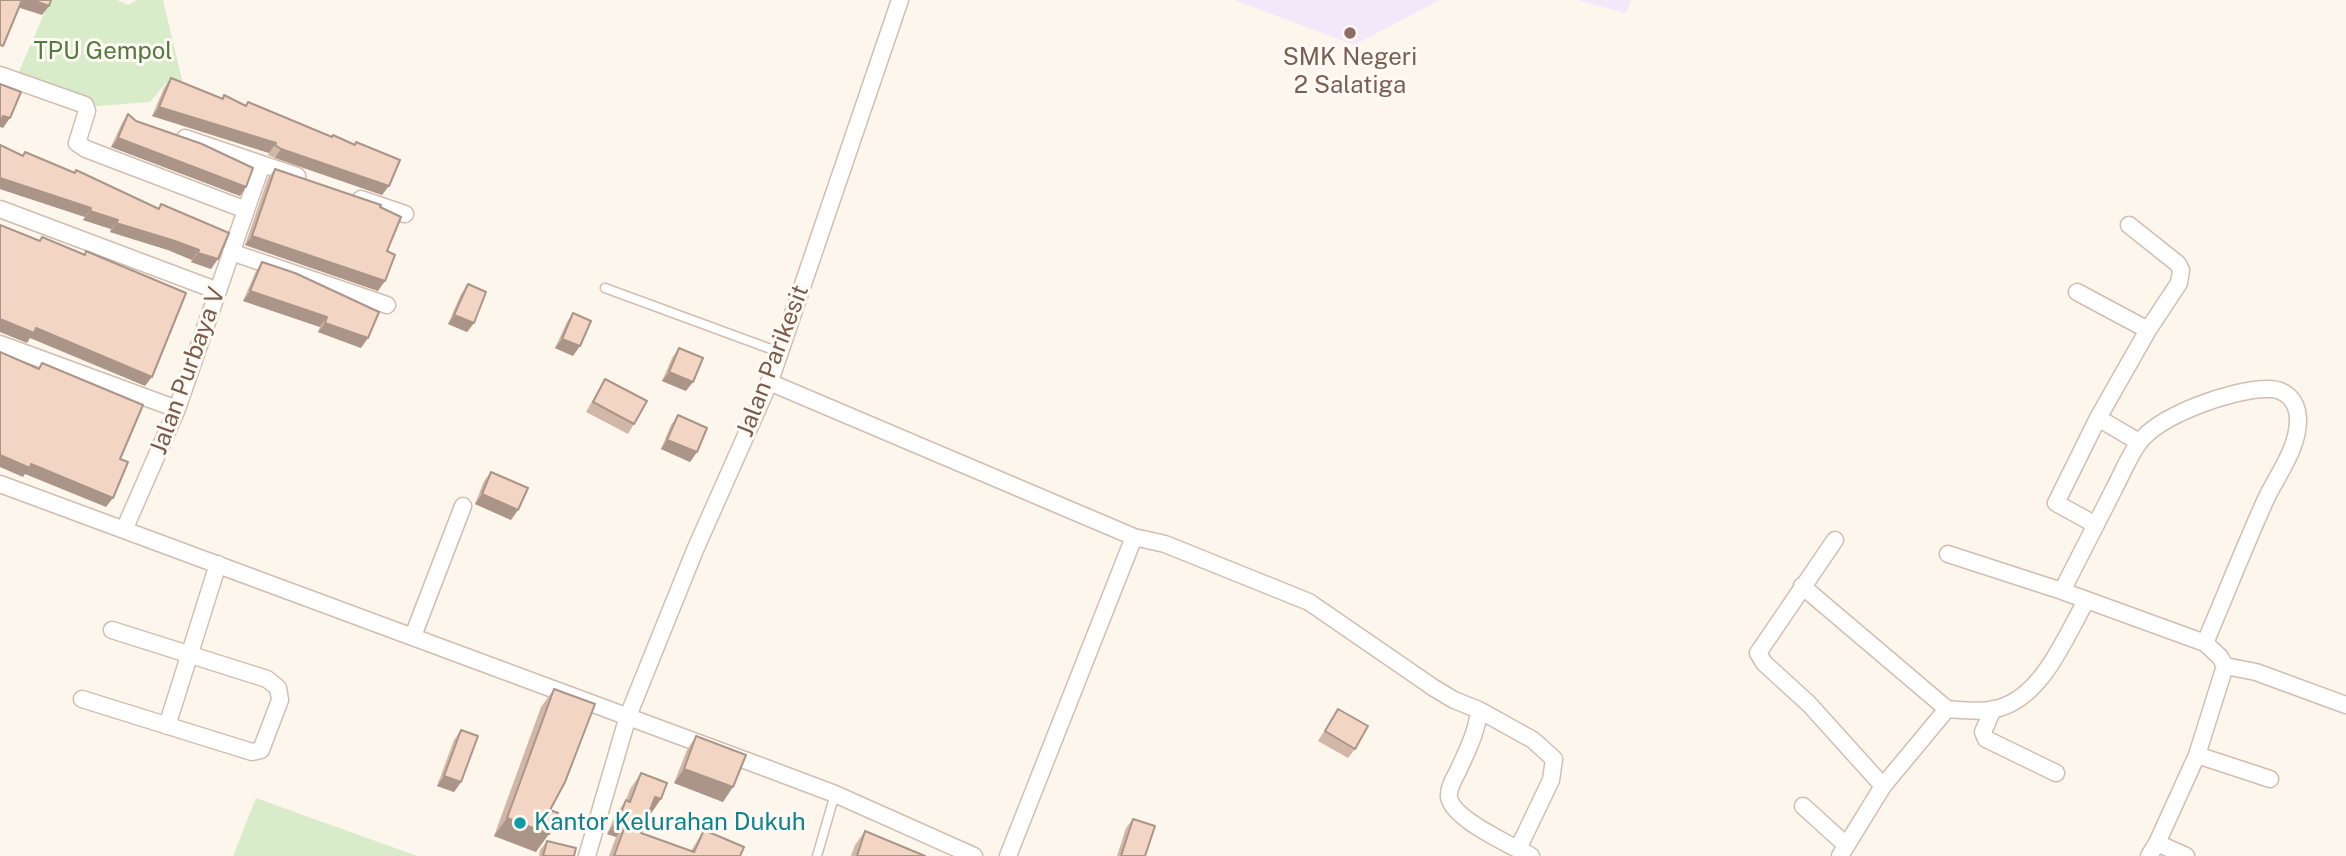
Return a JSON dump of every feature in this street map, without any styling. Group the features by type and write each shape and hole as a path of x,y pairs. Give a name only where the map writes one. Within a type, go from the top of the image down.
{"street":[{"name":"Jalan Parikesit","path":"587,856 628,716 695,550 769,382 900,0"},
{"path":"0,75 87,107 77,143 79,145 246,210"},
{"path":"172,134 314,182"},
{"name":"Jalan Purbaya V","path":"124,530 177,409 262,164"},
{"path":"340,191 405,214"},
{"path":"0,209 218,291"},
{"path":"2096,525 2056,503 2098,418 2148,330 2179,283 2181,270 2178,264 2129,225"},
{"path":"232,252 387,305"},
{"path":"2077,292 2148,330"},
{"path":"0,344 177,409"},
{"path":"769,382 1133,537 1165,544 1309,602 1434,688 1479,710 1533,740 1553,759 1551,780 1525,853 1466,819 1451,805 1451,785 1473,737 1479,710"},
{"path":"2062,591 2139,442 2162,424 2215,399 2259,389 2277,389 2286,393 2294,402 2298,416 2297,432 2204,643"},
{"path":"2098,418 2139,442"},
{"path":"0,484 835,794 974,856"},
{"path":"413,636 463,506"},
{"path":"1008,856 1133,537"},
{"path":"1835,540 1758,653 1827,723 1883,786"},
{"path":"1948,554 2062,591 2204,643 2220,657 2225,666 2197,755 2153,849 2186,856"},
{"path":"167,726 218,564"},
{"path":"1802,586 1947,709 1967,711 1993,709 2014,701 2032,688 2044,675 2086,601"},
{"path":"82,699 257,752 261,750 280,699 278,688 267,679 112,630"},
{"path":"2225,666 2256,671 2346,705"},
{"path":"1803,806 1843,851 1883,786 1947,709"},
{"path":"1993,709 1983,732 1986,739 2056,773"},
{"path":"2197,755 2270,779"}],"lane":[{"path":"605,288 779,352"},
{"path":"817,856 835,794"}],"shaded area":[{"name":"SMK Negeri 2 Salatiga","path":"1234,0 1440,0 1354,45"},
{"path":"1577,0 1631,0 1626,13"}],"green space":[{"name":"TPU Gempol","path":"50,0 117,0 128,5 137,0 163,0 183,84 177,89 166,83 150,102 97,106 17,76"},
{"path":"256,798 417,856 233,856"}],"building":[{"path":"0,0 22,0 3,46 0,45"},
{"path":"32,0 51,0 49,6"},
{"path":"171,78 223,99 224,95 246,106 248,102 332,137 333,135 355,145 356,142 400,160 389,186 281,149 276,143 159,107"},
{"path":"0,84 21,92 10,118 3,116 0,123"},
{"path":"128,114 136,121 202,144 253,168 246,187 118,138"},
{"path":"0,145 23,156 25,152 75,173 76,170 159,209 161,204 229,233 218,259 198,253 199,250 175,241 116,223 118,220 90,211 91,208 0,178"},
{"path":"275,169 381,205 380,207 401,217 387,251 395,255 385,281 252,236"},
{"path":"0,225 40,241 42,237 85,255 86,251 186,293 152,377 36,328 34,333 0,319"},
{"path":"262,262 295,273 379,312 368,338 325,323 327,317 250,291"},
{"path":"468,284 486,292 474,323 454,315"},
{"path":"573,313 591,321 580,346 562,339"},
{"path":"679,348 703,358 693,382 669,372"},
{"path":"0,352 39,369 42,363 143,405 120,459 128,462 113,498 31,464 30,468 0,455"},
{"path":"605,379 647,401 634,424 593,402"},
{"path":"678,415 707,428 697,452 667,440"},
{"path":"491,472 528,488 518,510 482,494"},
{"path":"554,689 595,704 565,782 550,810 558,813 549,834 507,818"},
{"path":"1338,709 1368,726 1355,749 1325,731"},
{"path":"461,730 478,736 461,782 444,776"},
{"path":"696,736 746,755 733,787 684,769"},
{"path":"641,773 667,783 661,799 655,797 641,833 694,852 704,830 744,847 740,856 614,856 627,821 619,818 626,800 630,802"},
{"path":"1133,819 1155,826 1145,856 1121,856"},
{"path":"865,831 925,856 857,856"},
{"path":"547,841 576,848 574,856 543,856"}],"place":[{"name":"SMK Negeri 2 Salatiga","path":"1350,33"},
{"name":"Kantor Kelurahan Dukuh","path":"520,823"}]}
